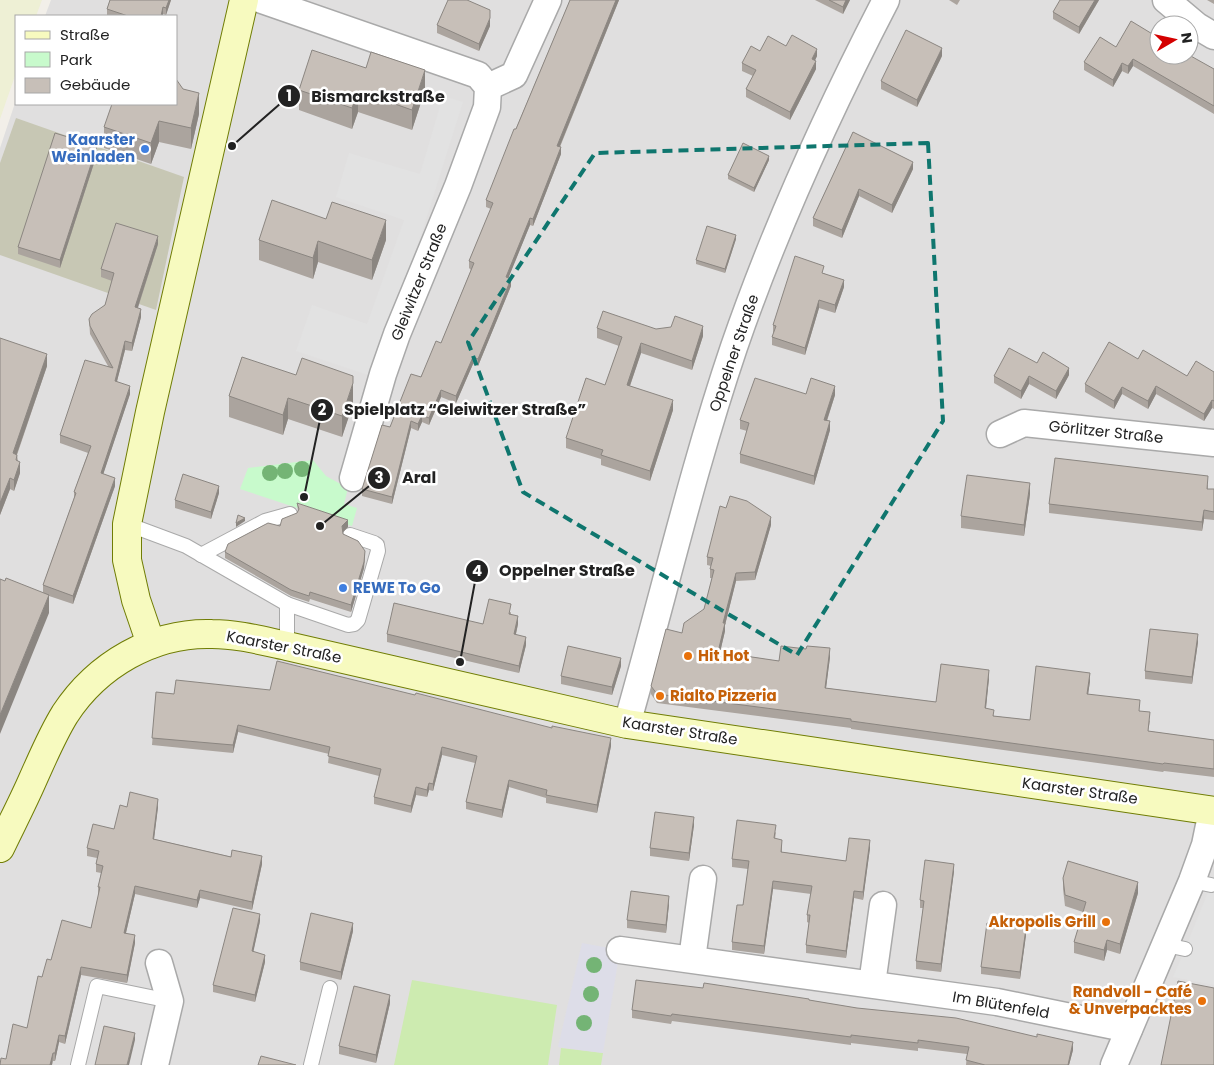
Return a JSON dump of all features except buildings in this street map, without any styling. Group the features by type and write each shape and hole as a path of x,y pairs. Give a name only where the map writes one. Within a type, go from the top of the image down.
{"main road":[{"path":"151,644 136,600 127,560 127,524 150,412 244,0"},
{"name":"Kaarster Straße","path":"0,848 53,736 77,698 92,682 120,660 151,644 190,634 232,635 288,646 627,724 1213,811"}],"street":[{"path":"262,0 478,75 488,87 514,75 548,0"},
{"name":"Oppelner Straße","path":"627,724 695,471 734,348 780,223 832,109 886,0"},
{"path":"1166,0 1197,26 1214,36"},
{"name":"Gleiwitzer Straße","path":"353,478 383,374 397,334 458,186 487,106 488,87"},
{"name":"Görlitzer Straße","path":"1000,434 1024,423 1214,443"},
{"path":"1114,1065 1129,1029 1176,947 1202,883 1205,845 1213,811"},
{"path":"692,960 703,878"},
{"path":"872,984 883,904"},
{"name":"Im Blütenfeld","path":"620,950 997,1002 1129,1029"},
{"path":"156,1065 170,1001 159,963"}],"lane":[{"path":"201,555 265,521 290,514"},
{"path":"127,524 186,546 287,604 348,625 354,624 358,620 378,551 377,545 374,543 350,535"},
{"path":"287,604 288,646"},
{"path":"78,1065 97,986 170,1001"},
{"path":"311,1065 330,988"}],"highlighted area":[{"path":"928,143 943,421 797,655 523,492 468,342 595,153"}],"shaded area":[{"path":"0,0 42,0 36,15 15,15 15,76 0,119"},
{"path":"51,0 1214,0 1214,1065 0,1065 0,148 15,103 15,105 178,105 178,15 45,15"},
{"path":"443,96 463,102 424,226 371,376 296,351 312,305 367,324 404,220 336,197 349,153 420,174"},
{"path":"16,118 184,177 156,310 0,255 0,163"},
{"path":"1214,877 1214,985 1173,977 1185,949"},
{"path":"582,943 620,950 603,1053 558,1047"}],"green space":[{"path":"313,460 326,476 348,488 344,504 357,508 352,526 240,489 248,468"},
{"path":"412,980 557,1005 548,1065 394,1065"},
{"path":"561,1048 603,1053 601,1065 559,1065"}],"place":[{"name":"Bismarckstraße","path":"232,146"},
{"name":"Kaarster Weinladen","path":"145,149"},
{"name":"Spielplatz “Gleiwitzer Straße”","path":"304,497"},
{"name":"Aral","path":"320,526"},
{"name":"REWE To Go","path":"343,588"},
{"name":"Hit Hot","path":"688,656"},
{"name":"Oppelner Straße","path":"460,662"},
{"name":"Rialto Pizzeria","path":"660,696"},
{"name":"Akropolis Grill","path":"1106,922"},
{"name":"Randvoll - Café & Unverpacktes","path":"1202,1001"}]}
